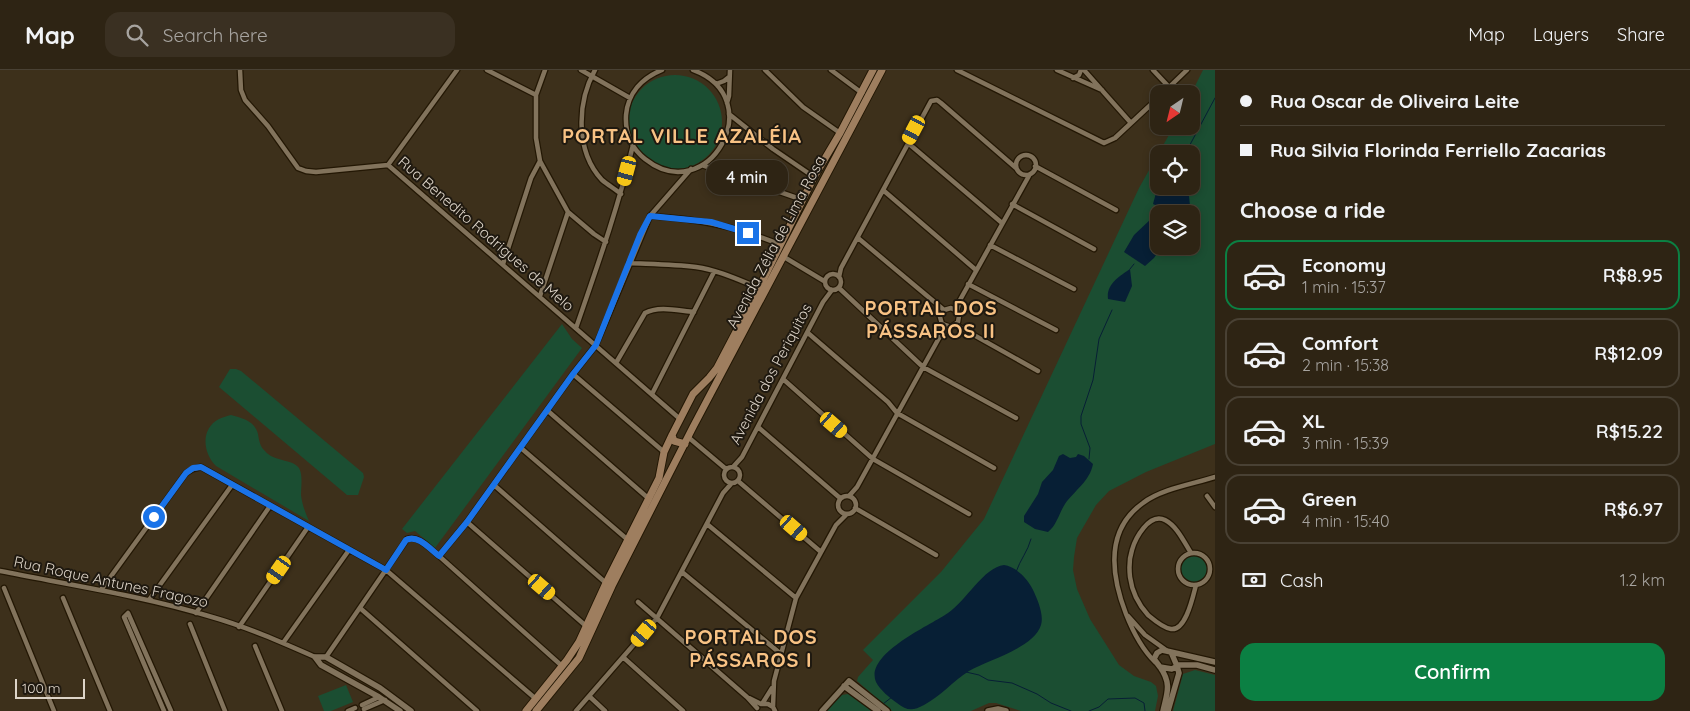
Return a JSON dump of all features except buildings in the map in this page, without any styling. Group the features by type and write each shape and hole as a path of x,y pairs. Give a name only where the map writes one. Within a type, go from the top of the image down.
{"main road":[{"name":"Avenida Zélia de Lima Rosa","path":"526,711 579,642 606,583 659,478 664,452 686,406 696,390 710,378 717,368 814,177 840,134 873,70"},
{"name":"Avenida Zélia de Lima Rosa","path":"536,711 579,658 612,586 693,427 882,70"},
{"name":"Avenida Zélia de Lima Rosa","path":"686,406 694,406 698,409 693,427"},
{"path":"672,435 674,441 687,441"}],"street":[{"name":"Rua Benedito Rodrigues de Melo","path":"240,70 241,90 247,104 268,126 294,164 302,170 316,172 388,165 680,419"},
{"path":"388,165 457,70"},
{"path":"487,70 536,96"},
{"path":"545,70 536,96 536,138 540,160 560,201 568,212 606,242"},
{"path":"580,70 630,98"},
{"path":"595,70 582,109 584,141 591,162 601,178 621,194"},
{"path":"662,70 650,75 638,85 630,98 626,110 626,122 628,134 641,156 657,166 676,171 702,165 719,151 726,138 730,124 727,103 716,84 703,74 692,70"},
{"path":"727,103 730,70"},
{"path":"765,70 803,107 840,134"},
{"path":"831,70 862,93"},
{"path":"957,70 1104,143 1110,142 1150,105"},
{"path":"1057,70 1103,91"},
{"path":"1073,78 1083,70 1130,123"},
{"path":"1153,70 1167,85"},
{"path":"1171,85 1187,70"},
{"path":"716,84 729,77"},
{"path":"837,276 927,105 934,100 941,102 1021,173 1030,174"},
{"path":"730,114 773,150 814,177"},
{"path":"908,143 1002,223"},
{"path":"576,328 621,194 633,145"},
{"path":"1016,168 1017,160 1026,155 1033,159 1035,166 1116,210"},
{"path":"503,264 532,178 540,160"},
{"path":"702,165 803,200"},
{"path":"956,325 959,319 957,311 960,300 1012,204 1035,166"},
{"path":"439,556 467,522 573,374 596,345 650,216 691,169"},
{"path":"1021,173 1022,187"},
{"path":"883,190 976,270"},
{"path":"1012,204 1094,250"},
{"path":"540,296 568,212"},
{"path":"650,216 711,222 736,228 781,245"},
{"path":"858,238 944,310"},
{"path":"990,245 1074,289"},
{"path":"784,257 824,281 826,287 823,302"},
{"path":"629,263 698,267 759,288"},
{"path":"652,394 714,272"},
{"path":"824,281 827,276 837,276"},
{"path":"837,276 841,284 839,288"},
{"path":"968,284 1056,330"},
{"path":"826,287 832,290"},
{"path":"823,302 832,290 839,288"},
{"path":"839,288 924,367 1016,418"},
{"path":"939,338 942,324 940,316 944,310 951,308 960,300"},
{"name":"Avenida dos Periquitos","path":"742,456 823,302"},
{"path":"951,308 957,311"},
{"path":"616,363 641,318 650,310 694,312"},
{"path":"942,324 948,327"},
{"path":"840,498 849,496 857,487 939,338 948,327 956,325 1038,371"},
{"path":"808,332 888,402 897,414 994,468"},
{"path":"573,374 664,452"},
{"path":"783,379 873,459 969,514"},
{"path":"548,411 648,498"},
{"path":"758,427 840,498"},
{"path":"687,441 726,469"},
{"path":"521,448 628,540"},
{"path":"726,469 733,467 742,456"},
{"path":"576,711 657,618 723,493 731,484 738,481 740,475 738,470 742,456"},
{"path":"101,590 186,473 193,468 201,467 386,570 536,699"},
{"path":"733,467 738,470"},
{"path":"723,493 725,480 723,476 726,469"},
{"path":"1163,711 1168,684 1165,674 1138,641 1117,589 1114,568 1116,544 1125,522 1136,508 1148,499 1215,478"},
{"path":"725,480 731,484"},
{"path":"738,481 821,552"},
{"path":"149,600 232,485"},
{"path":"494,485 606,583"},
{"path":"836,525 855,508 854,500 857,487"},
{"path":"849,496 854,500"},
{"path":"1207,496 1215,507"},
{"path":"758,708 772,687 796,598 836,525 840,511 838,503 840,498"},
{"path":"196,613 270,506"},
{"path":"855,508 936,555"},
{"path":"840,511 847,514"},
{"path":"1191,553 1182,539 1166,521 1158,518 1153,520 1142,531 1133,548 1130,560 1130,577 1136,597 1142,608 1152,618 1170,629 1177,628 1185,618 1196,585"},
{"path":"467,522 586,626"},
{"path":"708,524 796,598"},
{"path":"239,626 308,527"},
{"path":"326,657 409,538 417,539 439,556 562,666"},
{"path":"282,643 348,550"},
{"path":"1191,553 1198,553 1204,556 1212,566 1208,578 1196,585 1183,581 1178,572 1178,564 1181,558 1191,553"},
{"name":"Rua Roque Antunes Fragozo","path":"0,571 149,600 239,626 315,657 326,657 380,688 411,711"},
{"path":"682,572 781,654"},
{"path":"4,588 54,711"},
{"path":"63,598 110,711"},
{"path":"638,602 758,708"},
{"path":"360,608 477,711"},
{"path":"164,711 125,615 128,613 172,711"},
{"path":"1126,613 1145,634 1168,651 1177,665 1179,673 1168,711"},
{"path":"190,624 225,711"},
{"path":"255,646 282,711"},
{"path":"1155,662 1157,653 1168,651 1215,662"},
{"path":"315,657 321,666 383,698 400,711"},
{"path":"624,658 683,711"},
{"path":"1160,667 1169,669 1177,665 1197,665 1215,670"},
{"path":"822,711 849,681 887,711"},
{"path":"844,686 878,711"},
{"path":"772,687 774,709"},
{"path":"156,691 162,688"},
{"path":"380,688 383,698"},
{"path":"589,696 605,711"},
{"name":"Rua Roque Antunes Fragozo","path":"383,698 392,697"},
{"path":"364,707 383,698"},
{"path":"758,708 768,704 774,709"},
{"path":"348,711 355,708"},
{"path":"988,711 998,709 1006,711"}],"green space":[{"path":"1203,70 1215,70 1215,444 1146,472 1109,491 1096,505 1077,538 1074,557 1073,570 1077,589 1090,619 1119,665 1134,676 1151,682 1156,686 1158,696 1155,711 1021,711 996,703 989,703 971,711 892,711 857,681 858,677 873,660 863,650 941,572 984,519 1139,188 1150,169 1150,195 1200,195 1200,145 1163,145 1169,135 1200,135 1200,85 1196,85"},
{"path":"675,75 693,78 708,89 719,104 722,122 719,140 708,155 693,166 675,169 657,166 642,155 631,140 628,122 631,104 642,89 657,78"},
{"path":"562,324 572,339 582,348 435,548 415,531 407,533 402,529"},
{"path":"230,369 241,371 363,473 364,477 358,495 347,495 219,387"},
{"path":"231,415 248,421 254,426 263,449 269,455 292,463 299,468 301,498 309,521 216,466 212,461 206,448 206,435 213,423"},
{"path":"1193,555 1203,559 1207,569 1203,579 1193,583 1183,579 1179,569 1183,559"},
{"path":"1195,670 1215,675 1215,711 1173,711 1183,674"},
{"path":"346,685 353,702 331,711 324,711 318,696"},
{"path":"848,694 872,711 826,711 842,695"}],"water":[{"path":"1155,195 1189,195 1190,205 1153,204"},
{"path":"1150,220 1150,255 1156,255 1145,266 1124,252 1134,235"},
{"path":"1130,269 1132,286 1125,302 1108,299 1111,285"},
{"path":"1063,454 1070,458 1076,457 1078,454 1084,456 1093,464 1089,476 1065,504 1056,522 1048,532 1035,529 1024,522 1024,516 1038,494 1042,482 1053,470 1059,456"},
{"path":"1004,565 1013,568 1022,575 1034,592 1042,617 1037,633 1020,647 969,671 920,707 913,709 904,708 885,694 876,682 875,671 880,661 889,651 955,608 982,578 997,567"}],"waterway":[{"path":"1190,145 1215,98"},
{"path":"1130,269 1134,264"},
{"path":"1089,459 1090,448 1081,424 1081,416 1093,380 1099,339 1112,310"},
{"path":"1016,572 1031,539"},
{"path":"966,672 979,675 988,680 1012,683 1071,711"},
{"path":"883,704 892,697"},
{"path":"1089,711 1099,707 1108,699 1135,698 1144,703 1145,711"}],"district":[{"name":"PORTAL VILLE AZALÉIA","path":"682,136"},
{"name":"PORTAL DOS PÁSSAROS II","path":"931,320"},
{"name":"PORTAL DOS PÁSSAROS I","path":"751,648"}],"route":[{"path":"154,517 186,473 193,468 201,467 386,570 409,538 417,539 439,556 467,522 573,374 596,345 640,235 650,216 686,218 711,222 748,233"}]}
